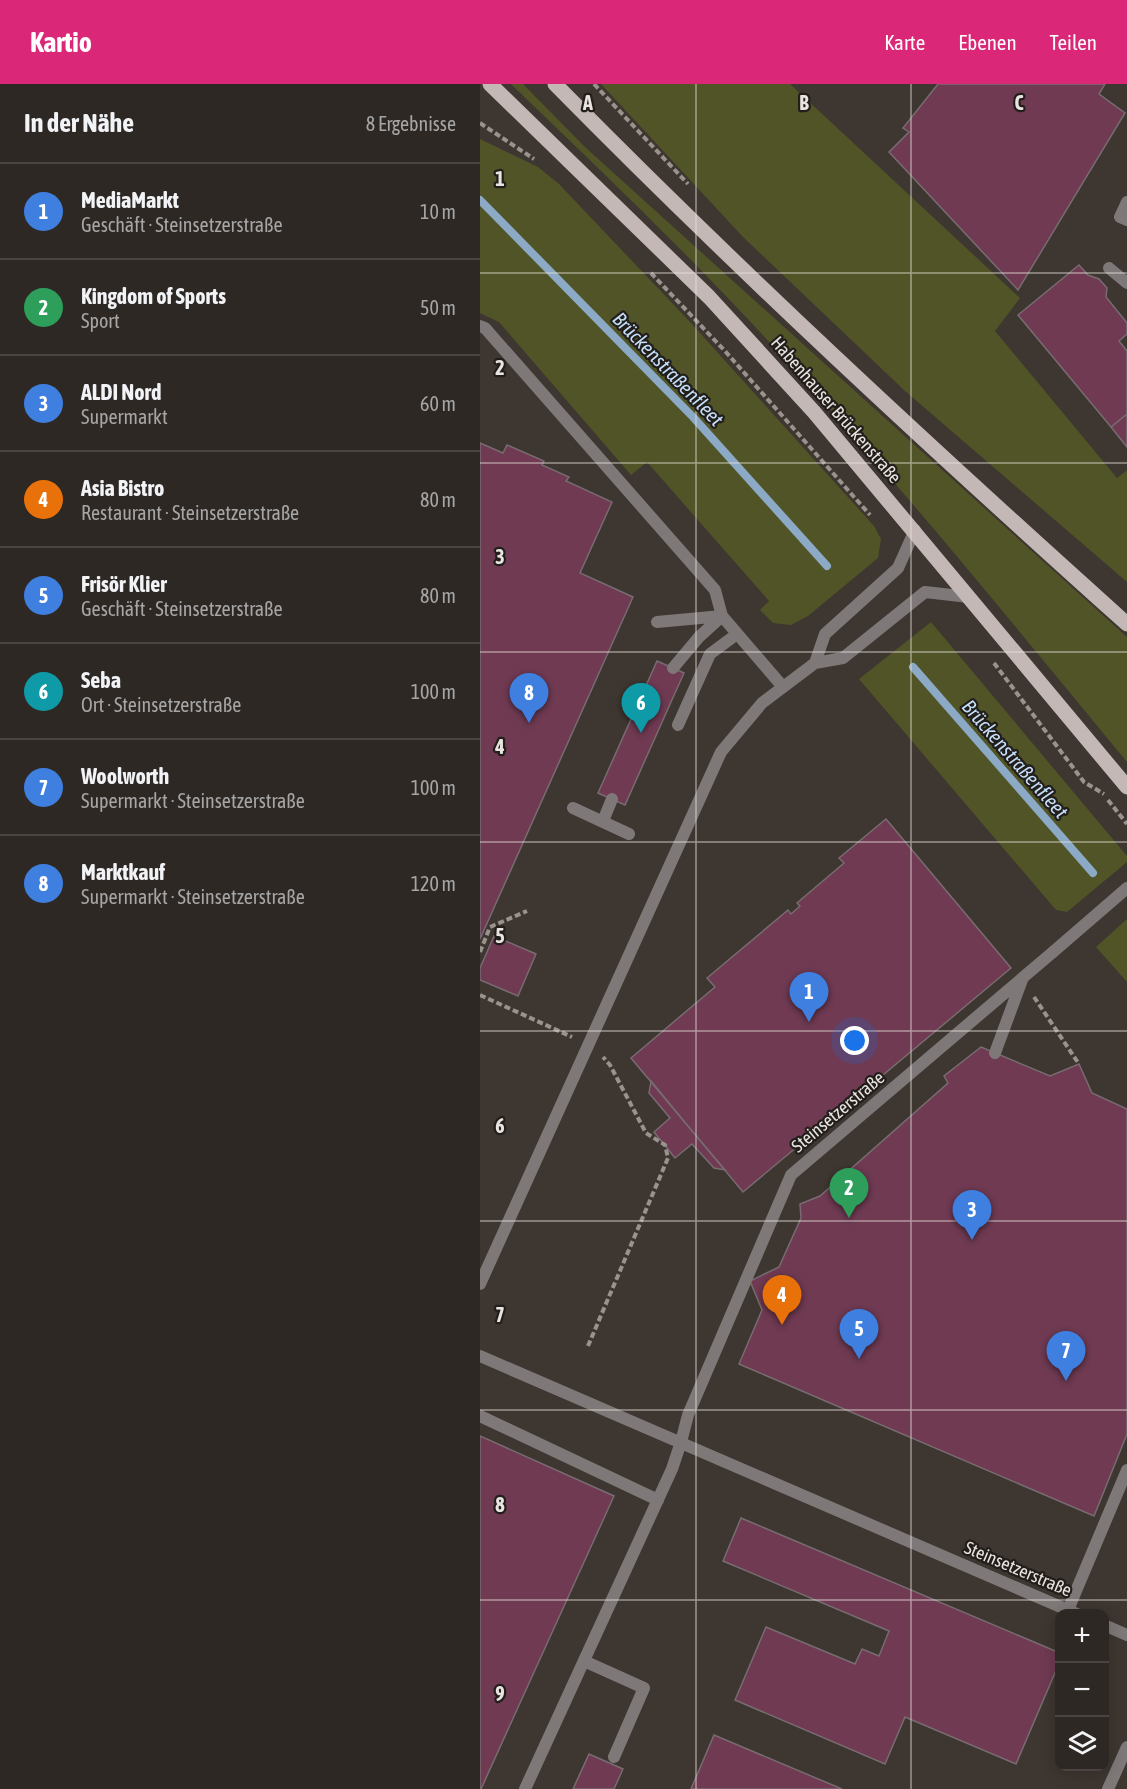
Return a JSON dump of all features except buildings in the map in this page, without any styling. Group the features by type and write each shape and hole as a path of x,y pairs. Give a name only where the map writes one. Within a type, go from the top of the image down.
{"main road":[{"name":"Habenhauser Brückenstraße","path":"490,84 709,297 814,412 915,530 1127,787"},
{"name":"Habenhauser Brückenstraße","path":"555,84 683,214 1014,523 1127,624"}],"street":[{"path":"1127,202 1120,217 1127,220"},
{"path":"1109,268 1127,283"},
{"path":"482,331 715,590 722,616 783,687"},
{"path":"815,663 825,634 898,568 915,530"},
{"path":"480,1284 721,752 762,703 815,663 843,658 925,592 969,597"},
{"path":"657,622 722,616"},
{"path":"673,668 699,637 722,616"},
{"path":"678,725 710,654 737,634"},
{"path":"603,821 612,799"},
{"path":"573,808 629,834"},
{"name":"Steinsetzerstraße","path":"525,1789 658,1500 681,1442 688,1415 791,1175 1127,888"},
{"path":"995,1053 1022,979"},
{"name":"Steinsetzerstraße","path":"480,1356 1066,1609"},
{"path":"480,1416 658,1500"},
{"path":"1074,1609 1127,1470"},
{"path":"1109,1627 1127,1635"},
{"path":"584,1662 644,1688 614,1757"},
{"path":"1108,1789 1127,1747"}],"path":[{"path":"480,123 540,164"},
{"path":"643,264 725,351 874,519"},
{"path":"987,655 1084,782 1103,794 1127,824"},
{"path":"480,952 490,927 527,911"},
{"path":"1022,979 1079,1064"},
{"path":"480,995 590,1044 609,1065 646,1133 665,1145 668,1158 588,1346"}],"green space":[{"path":"511,84 523,84 586,148 1127,637 1127,762 946,544 807,383 699,268"},
{"path":"601,84 790,84 1020,298 995,331 1117,478 1127,470 1127,582 905,391 743,237"},
{"path":"480,139 538,167 559,184 692,324 874,526 881,539 878,558 808,616 791,625 773,623 760,610 769,601 647,462 631,475 499,322 480,313"},
{"path":"931,622 1127,856 1127,862 1067,912 1056,910 859,679"},
{"path":"1127,919 1127,982 1096,947"}],"waterway":[{"name":"Brückenstraßenfleet","path":"480,200 693,417 827,566"},
{"name":"Brückenstraßenfleet","path":"913,667 1093,873"}],"place":[{"name":"Marktkauf","path":"529,723"},
{"name":"Seba","path":"641,733"},
{"name":"MediaMarkt","path":"809,1022"},
{"name":"Kingdom of Sports","path":"849,1218"},
{"name":"ALDI Nord","path":"972,1240"},
{"name":"Asia Bistro","path":"782,1325"},
{"name":"Frisör Klier","path":"859,1359"},
{"name":"Woolworth","path":"1066,1381"}]}
